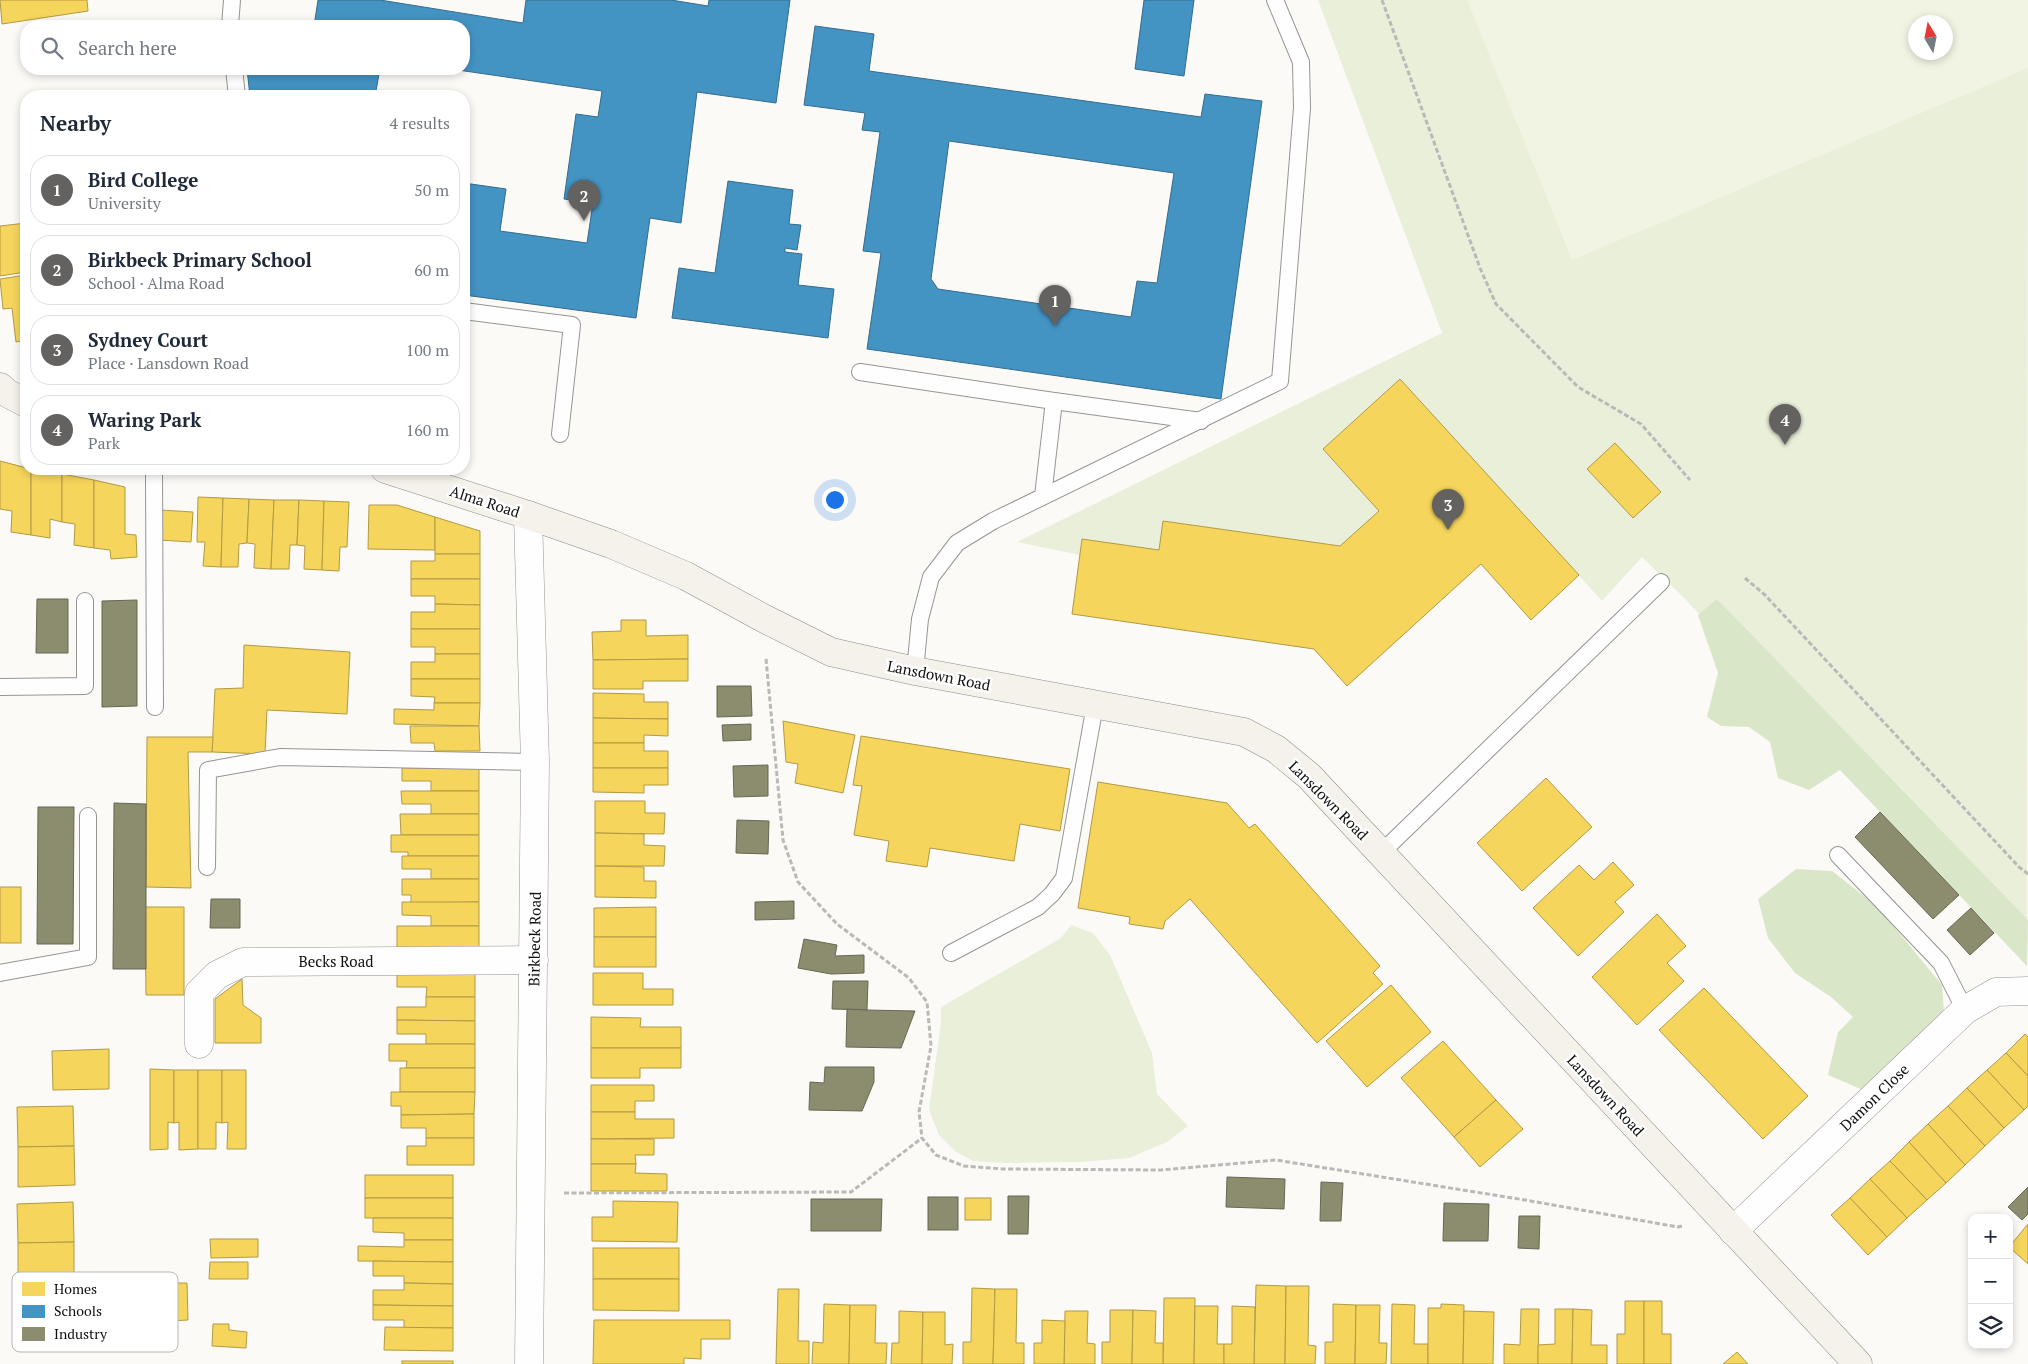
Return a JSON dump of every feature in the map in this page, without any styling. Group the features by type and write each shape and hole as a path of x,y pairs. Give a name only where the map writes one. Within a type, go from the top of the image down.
{"street":[{"path":"0,386 7,393 20,400"},
{"name":"Alma Road","path":"404,475 528,515"},
{"name":"Lansdown Road","path":"528,515 611,544 686,576 762,618 831,652 916,671 1244,732 1276,749 1309,776 1858,1364"},
{"name":"Birkbeck Road","path":"528,515 535,762 529,1364"},
{"name":"Becks Road","path":"199,1044 199,993 217,975 242,962 534,960"},
{"name":"Damon Close","path":"1726,1222 1965,1010 1996,992 2028,991"}],"lane":[{"path":"230,20 232,0"},
{"path":"916,671 920,619 931,577 957,543 993,521 1280,381 1302,108 1301,62 1275,0"},
{"path":"235,75 236,90"},
{"path":"470,312 572,325 560,434"},
{"path":"860,372 1201,421"},
{"path":"1043,496 1054,401"},
{"path":"154,475 155,707"},
{"path":"1381,853 1661,582"},
{"path":"0,688 85,686 85,601"},
{"path":"952,953 1038,908 1064,878 1094,704"},
{"path":"208,867 208,770 280,757 535,762"},
{"path":"0,972 88,958 88,816"},
{"path":"1838,855 1942,963 1965,1010"}],"path":[{"path":"1382,0 1480,268 1496,304 1578,387 1642,424 1690,480"},
{"path":"1745,578 1765,595 2019,867 2028,874"},
{"path":"762,618 770,724 783,840 798,882 837,924 909,978 927,1002 931,1046 918,1112 922,1138 936,1155 964,1166 1003,1169 1161,1170 1276,1160 1678,1227 1726,1222"},
{"path":"531,1193 851,1192 922,1138"}],"green space":[{"path":"1318,0 2028,0 2027,966 1686,600 1642,557 1602,601 1400,379 1323,449 1379,511 1340,546 1163,521 1159,550 1083,539 1080,555 1017,542 1442,333"},
{"path":"1467,0 2028,0 2028,68 1572,260"},
{"path":"1717,599 2028,920 2027,966 1840,770 1809,790 1778,778 1770,742 1749,727 1721,726 1707,717 1718,673 1698,615"},
{"path":"1796,869 1832,871 1877,906 1942,985 1944,1012 1863,1090 1828,1075 1838,1032 1853,1017 1831,997 1795,973 1768,938 1758,899"},
{"path":"1071,925 1093,933 1110,955 1152,1053 1157,1094 1188,1126 1167,1142 1129,1158 1081,1162 1006,1163 973,1161 956,1152 939,1135 929,1110 941,1023 941,1007 1061,938"}],"building: Homes":[{"path":"0,0 87,0 88,11 2,24"},
{"path":"20,224 20,273 0,276 0,226"},
{"path":"20,276 20,341 16,342 12,308 3,309 0,279"},
{"path":"1400,379 1579,575 1531,620 1481,564 1347,686 1314,649 1072,614 1082,539 1159,550 1163,521 1340,546 1379,511 1323,449"},
{"path":"1615,443 1661,492 1633,518 1587,469"},
{"path":"0,461 20,466 20,475 31,475 31,535 11,532 12,511 0,509"},
{"path":"31,475 62,475 62,522 50,519 50,538 31,535"},
{"path":"62,475 94,480 94,548 74,545 75,524 62,522"},
{"path":"94,480 125,487 125,534 136,535 137,557 111,559 110,550 94,548"},
{"path":"198,497 223,498 221,567 203,566 205,542 197,542"},
{"path":"223,498 249,499 247,543 239,544 238,567 221,567"},
{"path":"249,499 274,500 271,569 254,568 255,544 247,543"},
{"path":"274,500 299,500 297,545 290,545 289,569 271,569"},
{"path":"299,500 324,501 322,570 304,569 305,546 297,545"},
{"path":"324,501 349,502 347,547 340,547 339,571 322,570"},
{"path":"369,505 397,505 435,517 435,550 368,549"},
{"path":"161,510 193,512 191,542 160,540"},
{"path":"435,517 480,531 480,554 435,554"},
{"path":"435,554 480,554 480,579 411,579 411,561 435,561"},
{"path":"411,579 480,579 480,605 435,604 435,596 411,596"},
{"path":"435,604 480,605 480,629 411,629 411,612 435,612"},
{"path":"621,620 646,620 646,636 688,635 688,659 593,660 592,632 621,631"},
{"path":"411,629 480,629 480,654 435,654 435,647 411,647"},
{"path":"244,645 350,652 347,714 267,710 265,754 212,752 215,689 243,688"},
{"path":"435,654 480,654 480,679 411,679 411,662 435,662"},
{"path":"688,659 688,681 643,681 643,689 593,689 593,660"},
{"path":"411,679 480,679 480,703 434,703 435,697 411,696"},
{"path":"593,693 644,694 644,702 668,702 668,719 593,718"},
{"path":"434,703 480,703 479,726 394,724 394,709 434,710"},
{"path":"593,718 668,719 668,736 644,735 644,743 593,743"},
{"path":"783,721 855,735 843,793 795,783 798,764 786,762"},
{"path":"410,726 479,726 480,751 435,751 434,743 411,743"},
{"path":"861,736 1070,769 1060,831 1020,824 1014,861 930,848 927,867 886,861 889,841 854,835 862,786 853,785"},
{"path":"147,737 213,737 212,752 188,752 191,888 146,887"},
{"path":"593,743 644,743 644,751 668,751 668,768 593,768"},
{"path":"402,768 479,768 479,791 431,791 431,781 402,781"},
{"path":"593,768 668,768 668,785 644,785 644,793 593,792"},
{"path":"1546,778 1592,827 1522,891 1477,843"},
{"path":"1098,782 1227,803 1249,828 1255,824 1380,966 1373,973 1383,984 1317,1043 1190,899 1165,921 1163,929 1129,924 1130,917 1078,908"},
{"path":"401,791 479,791 479,814 431,814 431,804 402,804"},
{"path":"595,801 645,801 645,813 665,813 664,834 595,833"},
{"path":"400,814 479,814 479,835 401,835"},
{"path":"595,833 644,834 644,845 665,846 664,866 595,866"},
{"path":"391,835 479,835 479,856 408,856 408,852 391,852"},
{"path":"402,856 479,856 479,879 431,879 431,869 402,869"},
{"path":"1613,862 1634,885 1615,902 1624,912 1578,956 1533,908 1579,865 1594,880"},
{"path":"595,866 644,867 644,881 656,881 656,898 595,897"},
{"path":"402,879 479,879 479,902 411,903 411,895 402,895"},
{"path":"0,887 21,887 21,943 0,943"},
{"path":"402,902 479,902 479,926 431,926 431,916 402,915"},
{"path":"145,907 184,907 184,995 146,995"},
{"path":"656,907 656,937 594,937 594,908"},
{"path":"1657,914 1686,946 1667,963 1684,981 1637,1025 1592,977"},
{"path":"397,926 479,926 479,949 397,949"},
{"path":"594,937 656,937 656,967 594,967"},
{"path":"593,973 643,973 643,989 673,989 673,1005 593,1005"},
{"path":"397,974 475,974 475,997 426,997 427,987 397,987"},
{"path":"242,979 243,1005 261,1018 261,1043 215,1043 215,999"},
{"path":"1391,985 1431,1032 1367,1087 1326,1041"},
{"path":"1704,988 1808,1096 1763,1139 1659,1030"},
{"path":"426,997 475,997 475,1021 397,1020 397,1007 426,1007"},
{"path":"591,1017 641,1018 640,1027 681,1027 681,1048 591,1048"},
{"path":"397,1020 475,1021 475,1044 426,1044 426,1034 397,1034"},
{"path":"2025,1034 2028,1037 2028,1076 2006,1053"},
{"path":"1443,1041 1496,1100 1454,1137 1401,1078"},
{"path":"389,1044 475,1044 475,1068 406,1068 407,1061 389,1061"},
{"path":"591,1048 681,1048 681,1068 640,1068 640,1078 591,1078"},
{"path":"109,1049 109,1089 53,1090 52,1051"},
{"path":"2006,1053 2028,1076 2028,1106 2024,1110 1987,1070"},
{"path":"400,1068 475,1068 475,1092 400,1092"},
{"path":"150,1069 174,1070 174,1123 168,1122 168,1149 150,1150"},
{"path":"174,1070 198,1070 198,1149 179,1150 179,1122 174,1123"},
{"path":"198,1070 222,1070 222,1123 216,1122 216,1149 198,1149"},
{"path":"222,1070 246,1070 246,1149 227,1149 228,1122 222,1123"},
{"path":"1987,1070 2024,1110 2004,1128 1967,1088"},
{"path":"591,1085 654,1085 654,1101 635,1101 635,1112 591,1112"},
{"path":"1967,1088 2004,1128 1985,1146 1948,1106"},
{"path":"391,1092 475,1092 474,1114 401,1115 401,1106 391,1106"},
{"path":"1496,1100 1523,1129 1480,1167 1454,1137"},
{"path":"73,1106 74,1146 18,1147 17,1107"},
{"path":"1948,1106 1985,1146 1965,1165 1928,1124"},
{"path":"591,1112 635,1112 635,1119 674,1119 674,1138 591,1139"},
{"path":"474,1114 474,1138 426,1138 426,1128 401,1128 401,1115"},
{"path":"1928,1124 1965,1165 1946,1183 1909,1142"},
{"path":"426,1138 474,1138 474,1165 407,1165 407,1146 426,1146"},
{"path":"591,1139 654,1139 654,1155 635,1155 636,1164 591,1164"},
{"path":"1909,1142 1946,1183 1927,1200 1890,1161"},
{"path":"74,1146 75,1185 18,1187 18,1147"},
{"path":"1890,1161 1927,1200 1907,1218 1870,1179"},
{"path":"591,1164 636,1164 635,1173 667,1174 667,1191 591,1191"},
{"path":"365,1175 453,1175 453,1198 365,1198"},
{"path":"1870,1179 1907,1218 1887,1237 1850,1198"},
{"path":"365,1198 453,1198 453,1218 365,1218"},
{"path":"965,1198 991,1198 991,1220 965,1220"},
{"path":"1850,1198 1887,1237 1868,1255 1831,1215"},
{"path":"613,1201 678,1202 677,1242 592,1241 592,1217 613,1217"},
{"path":"73,1202 74,1242 18,1243 17,1204"},
{"path":"373,1218 453,1218 453,1240 404,1240 404,1233 373,1232"},
{"path":"2028,1224 2028,1264 2013,1251 2013,1242"},
{"path":"210,1239 258,1239 258,1257 211,1258"},
{"path":"404,1240 453,1240 453,1262 358,1261 358,1246 404,1247"},
{"path":"74,1242 74,1272 18,1272 18,1243"},
{"path":"593,1248 679,1248 679,1279 593,1279"},
{"path":"373,1261 453,1262 453,1284 404,1283 404,1276 373,1276"},
{"path":"210,1262 248,1262 248,1279 209,1279"},
{"path":"593,1279 679,1279 679,1311 593,1310"},
{"path":"178,1283 187,1283 188,1320 178,1321"},
{"path":"404,1283 453,1284 453,1306 373,1305 373,1290 404,1290"},
{"path":"1256,1285 1286,1286 1285,1364 1254,1364"},
{"path":"1286,1286 1309,1286 1308,1345 1316,1346 1315,1364 1285,1364"},
{"path":"972,1288 995,1289 993,1364 963,1364 963,1342 971,1342"},
{"path":"778,1289 799,1289 798,1341 809,1341 809,1364 776,1364"},
{"path":"995,1289 1017,1289 1016,1343 1024,1343 1024,1364 993,1364"},
{"path":"1164,1298 1195,1298 1194,1364 1163,1364"},
{"path":"1625,1301 1644,1301 1644,1364 1617,1364 1617,1334 1625,1334"},
{"path":"1644,1301 1662,1301 1662,1334 1671,1334 1671,1364 1644,1364"},
{"path":"824,1304 850,1305 849,1364 812,1364 813,1342 823,1343"},
{"path":"1333,1304 1356,1305 1355,1364 1325,1364 1325,1342 1333,1342"},
{"path":"1392,1304 1415,1305 1414,1344 1428,1344 1428,1364 1391,1364"},
{"path":"1441,1304 1464,1305 1463,1364 1428,1364 1428,1308 1441,1308"},
{"path":"373,1305 453,1306 453,1328 404,1328 404,1320 373,1320"},
{"path":"850,1305 876,1305 875,1343 887,1343 886,1364 849,1364"},
{"path":"1356,1305 1380,1305 1379,1343 1387,1343 1386,1364 1355,1364"},
{"path":"1195,1306 1218,1306 1217,1344 1224,1344 1224,1364 1194,1364"},
{"path":"1232,1306 1255,1307 1254,1364 1224,1364 1224,1344 1232,1344"},
{"path":"1521,1309 1539,1309 1538,1364 1504,1364 1504,1344 1520,1345"},
{"path":"1555,1309 1573,1309 1572,1364 1538,1364 1538,1345 1555,1344"},
{"path":"1573,1309 1592,1310 1591,1345 1607,1345 1607,1364 1572,1364"},
{"path":"1110,1310 1133,1310 1132,1364 1102,1364 1102,1342 1110,1342"},
{"path":"1133,1310 1156,1311 1155,1343 1163,1343 1163,1364 1132,1364"},
{"path":"899,1311 923,1312 922,1364 891,1364 892,1343 899,1343"},
{"path":"1065,1311 1088,1311 1087,1343 1095,1344 1095,1364 1064,1364"},
{"path":"1464,1311 1494,1312 1493,1364 1463,1364"},
{"path":"923,1312 945,1312 945,1345 953,1344 952,1364 922,1364"},
{"path":"594,1320 730,1320 730,1339 701,1339 701,1359 684,1358 684,1364 593,1364"},
{"path":"1042,1320 1065,1321 1064,1364 1034,1364 1034,1343 1042,1343"},
{"path":"213,1324 229,1324 229,1330 247,1332 246,1348 212,1346"},
{"path":"385,1327 453,1328 453,1351 384,1350"},
{"path":"1737,1352 1748,1364 1723,1364"},
{"path":"402,1361 453,1361 453,1364 402,1364"}],"building: Schools":[{"path":"318,0 380,0 523,23 526,0 671,0 708,6 709,0 790,0 776,103 697,92 681,223 650,218 636,318 470,296 470,184 506,189 500,231 587,243 593,203 564,199 576,114 598,117 602,91 470,72 470,20 315,20"},
{"path":"1144,0 1194,0 1184,76 1135,69"},
{"path":"815,26 874,34 869,71 1201,117 1205,94 1262,101 1221,399 867,349 881,253 863,251 880,132 862,130 865,113 804,105","holes":["949,141 1174,173 1157,283 1137,281 1131,317 938,289 931,279"]},
{"path":"248,75 379,75 376,90 249,90"},
{"path":"728,181 793,190 789,224 801,225 797,250 785,248 785,252 802,254 798,285 834,289 828,338 672,318 679,268 715,273"}],"building: Industry":[{"path":"37,599 68,599 68,653 36,653"},
{"path":"137,600 137,706 102,707 102,601"},
{"path":"717,686 751,686 752,716 717,717"},
{"path":"751,724 751,740 723,741 722,725"},
{"path":"768,765 768,796 734,797 733,766"},
{"path":"114,803 146,804 146,969 113,969"},
{"path":"38,807 74,807 73,944 37,944"},
{"path":"1880,812 1959,895 1933,919 1855,837"},
{"path":"737,820 769,821 768,854 736,853"},
{"path":"211,899 240,899 240,928 210,928"},
{"path":"794,901 794,919 755,920 755,902"},
{"path":"1971,908 1994,933 1970,955 1947,930"},
{"path":"804,939 837,945 835,956 864,955 864,973 831,974 798,968"},
{"path":"833,981 868,981 867,1010 832,1009"},
{"path":"847,1009 915,1011 901,1048 846,1047"},
{"path":"825,1067 874,1067 874,1082 862,1111 809,1110 810,1082 824,1083"},
{"path":"1227,1177 1285,1179 1284,1209 1226,1207"},
{"path":"1321,1182 1343,1183 1341,1221 1320,1221"},
{"path":"2028,1187 2028,1214 2022,1220 2008,1207"},
{"path":"1008,1196 1029,1196 1028,1234 1008,1234"},
{"path":"928,1197 958,1197 958,1230 928,1230"},
{"path":"811,1199 882,1199 881,1231 811,1231"},
{"path":"1444,1203 1489,1204 1488,1241 1443,1241"},
{"path":"1519,1216 1540,1216 1539,1249 1518,1248"}],"place":[{"name":"Birkbeck Primary School","path":"584,221"},
{"name":"Bird College","path":"1055,326"},
{"name":"Waring Park","path":"1785,445"},
{"name":"Sydney Court","path":"1448,530"}]}
